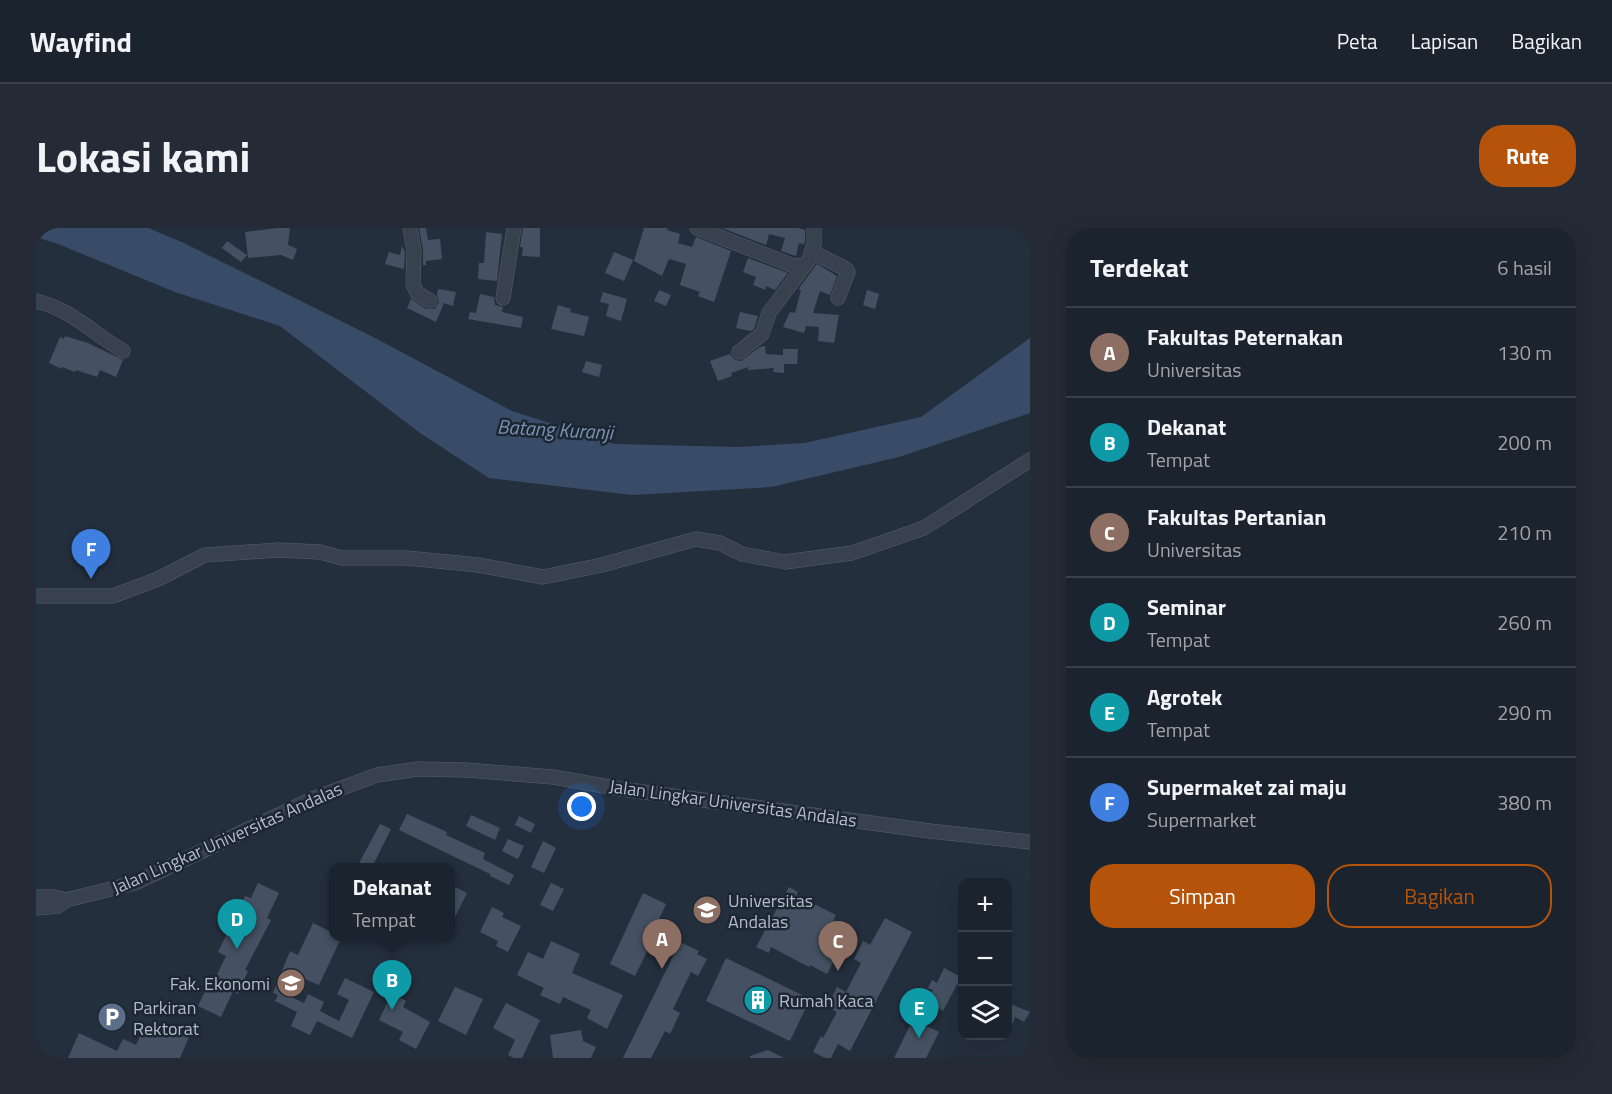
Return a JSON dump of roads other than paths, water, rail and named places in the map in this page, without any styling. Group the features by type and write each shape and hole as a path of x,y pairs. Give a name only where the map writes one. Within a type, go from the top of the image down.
{"street":[{"path":"410,228 414,251 414,289 430,301"},
{"path":"503,298 514,228"},
{"path":"697,228 794,267 806,266"},
{"path":"739,352 762,334 769,313 806,266 813,252 814,228"},
{"path":"813,252 848,272 838,297"},
{"path":"36,302 60,309 77,318 123,351"},
{"path":"36,596 113,596 137,588 205,555 279,550 320,552 342,558 407,558 466,564 543,577 602,565 696,539 720,543 742,554 785,562 852,553 924,528 1030,460"},
{"name":"Jalan Lingkar Universitas Andalas","path":"36,897 66,900 135,883 312,799 377,774 418,769 466,770 553,777 621,789 1030,842"},
{"name":"Jalan Lingkar Universitas Andalas","path":"36,908 58,906 66,900"}],"water":[{"name":"Batang Kuranji","path":"36,228 148,228 184,243 375,338 512,411 614,444 737,447 805,443 921,417 1030,338 1030,413 899,457 771,487 632,495 489,478 420,433 280,326 175,292 36,237"}],"place":[{"name":"Supermaket zai maju","path":"91,579"},
{"name":"Universitas Andalas","path":"707,910"},
{"name":"Seminar","path":"237,949"},
{"name":"Fakultas Peternakan","path":"662,969"},
{"name":"Fakultas Pertanian","path":"838,971"},
{"name":"Fak. Ekonomi","path":"291,983"},
{"name":"Rumah Kaca","path":"758,1000"},
{"name":"Dekanat","path":"392,1010"},
{"name":"Parkiran Rektorat","path":"112,1017"},
{"name":"Agrotek","path":"919,1038"}]}
